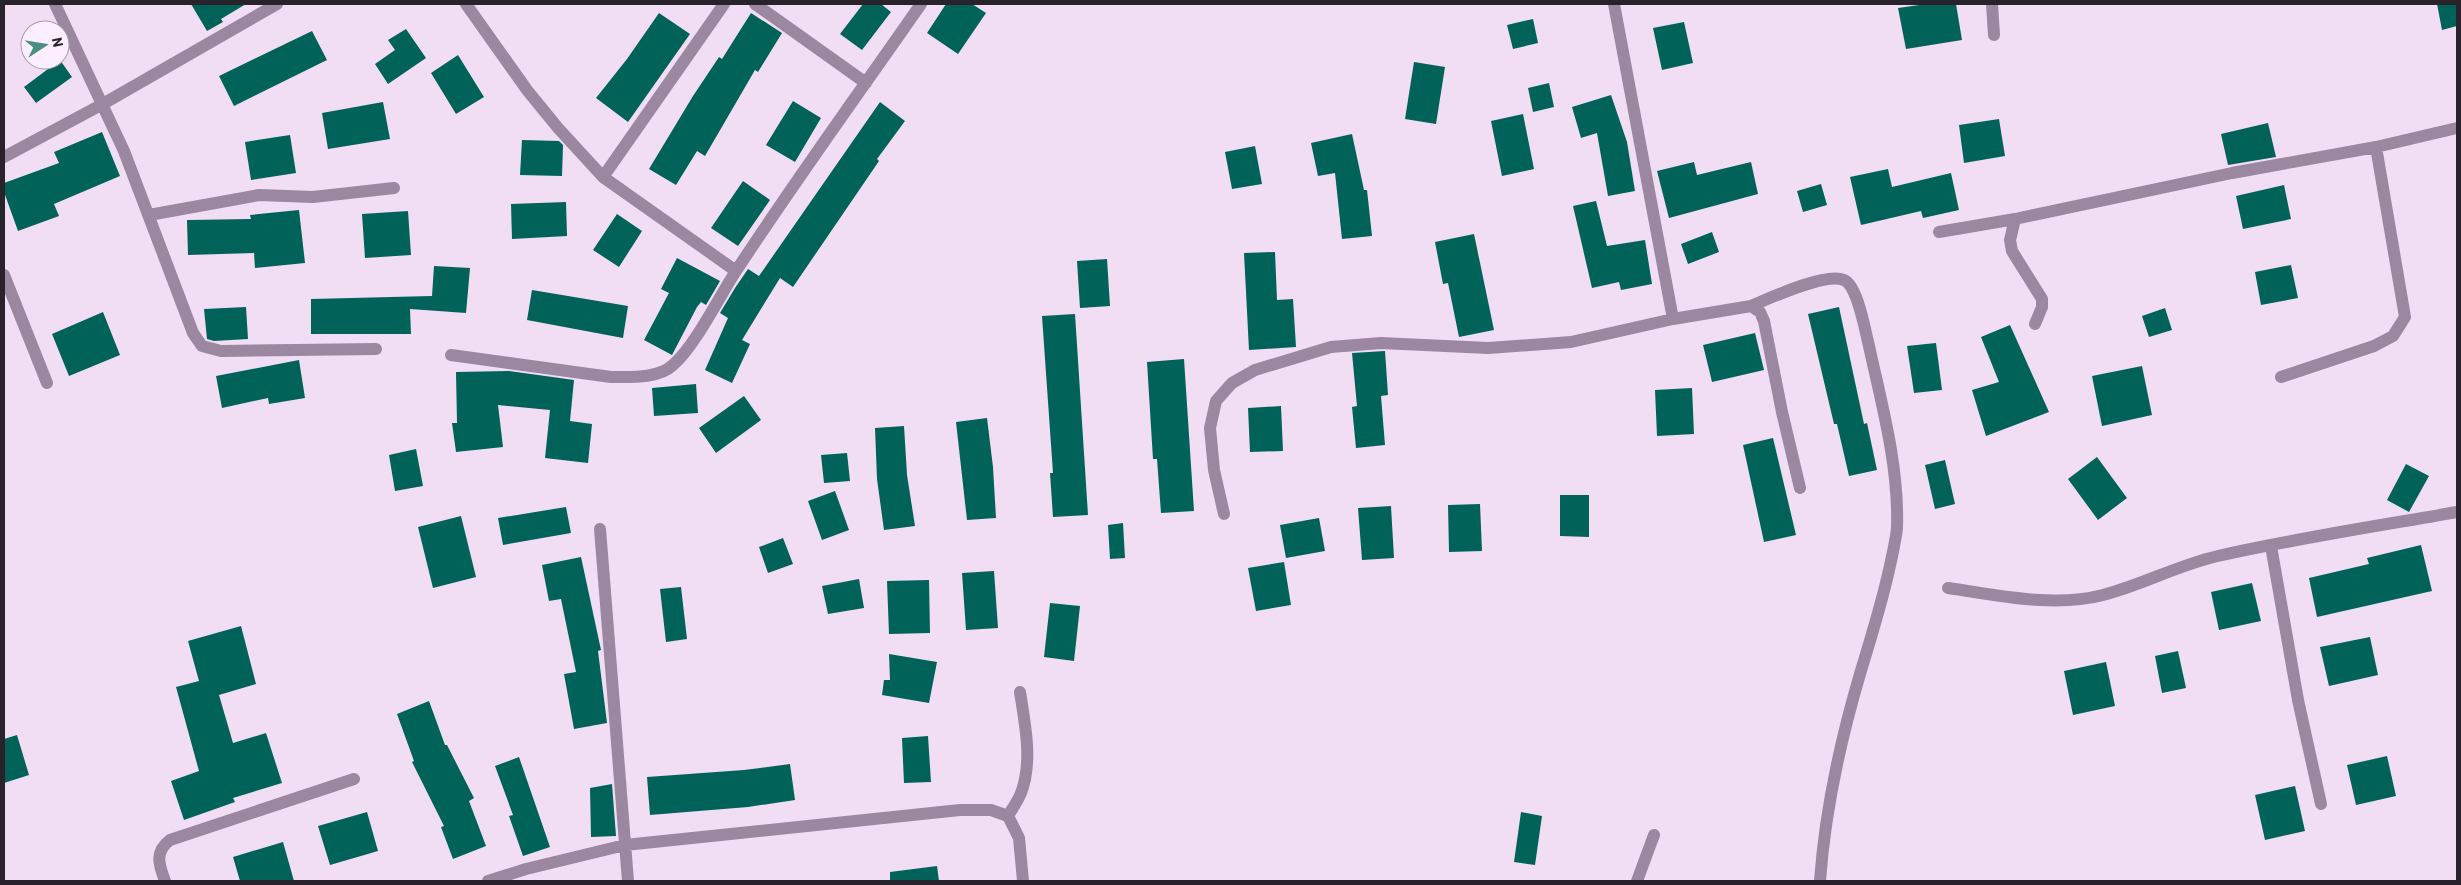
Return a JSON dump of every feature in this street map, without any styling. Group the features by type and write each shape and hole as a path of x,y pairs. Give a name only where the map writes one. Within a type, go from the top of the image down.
{"street":[{"path":"55,4 124,151 181,305 193,333 202,346 221,351 376,349"},
{"path":"4,157 101,105 278,4"},
{"path":"466,4 527,90 558,128 603,177 736,271"},
{"path":"603,177 724,4"},
{"path":"754,4 866,83"},
{"path":"451,355 611,377 634,377 654,374 672,367 686,351 736,271 921,4"},
{"path":"1614,4 1673,319"},
{"path":"1992,4 1994,35"},
{"path":"1940,232 2015,220 2232,173 2376,147 2457,128"},
{"path":"2282,377 2374,346 2393,336 2405,317 2376,147"},
{"path":"149,215 259,194 313,197 394,188"},
{"path":"2015,220 2010,240 2012,252 2042,300 2042,307 2035,324"},
{"path":"4,275 47,383"},
{"path":"1224,514 1214,470 1210,428 1216,401 1232,383 1255,370 1331,347 1381,344 1488,348 1571,342 1673,319 1751,306 1801,286 1834,278 1845,280 1852,286 1865,329 1892,450 1897,530 1885,591 1835,768 1823,835 1820,881"},
{"path":"1751,306 1760,312 1764,321 1782,412 1800,488"},
{"path":"1948,588 2015,598 2059,600 2102,596 2209,559 2457,512"},
{"path":"600,529 628,881"},
{"path":"2271,546 2298,700 2321,804"},
{"path":"1008,816 1021,792 1026,766 1026,739 1020,692"},
{"path":"165,881 158,862 158,854 170,840 354,779"},
{"path":"488,881 526,869 625,846 960,810 991,810 1008,816 1019,838 1023,881"},
{"path":"1637,881 1654,835"}],"building":[{"path":"191,4 246,4 221,19 223,22 207,31"},
{"path":"863,4 881,4 891,12 862,50 840,34"},
{"path":"946,4 972,4 986,13 958,54 927,33"},
{"path":"1926,4 1956,4 1962,40 1906,49 1898,8"},
{"path":"2437,4 2457,4 2457,26 2442,30"},
{"path":"659,13 690,34 628,122 596,98 627,59"},
{"path":"751,13 782,33 758,72 755,70 705,156 697,151 676,185 649,169 693,96 719,57 722,59"},
{"path":"1533,19 1538,43 1513,49 1507,25"},
{"path":"1684,22 1693,63 1662,70 1653,28"},
{"path":"406,29 426,58 388,84 375,64 395,50 388,40"},
{"path":"312,31 327,60 234,106 219,76"},
{"path":"458,55 484,97 456,114 431,73"},
{"path":"1414,62 1445,67 1436,124 1405,119"},
{"path":"47,70 67,70 72,77 36,103 24,87"},
{"path":"1549,83 1554,107 1533,112 1528,88"},
{"path":"1611,95 1627,142 1635,191 1608,196 1597,133 1581,138 1572,107"},
{"path":"793,101 821,118 795,162 766,145"},
{"path":"383,102 390,139 328,149 322,113"},
{"path":"880,102 905,121 877,159 879,161 793,287 780,278 742,340 750,344 732,383 705,370 728,318 720,313 735,288 748,269 759,276"},
{"path":"1523,114 1534,169 1502,176 1491,121"},
{"path":"1999,119 2005,156 1964,163 1959,125"},
{"path":"2268,123 2276,157 2228,165 2221,134"},
{"path":"102,132 120,176 54,204 59,216 18,231 4,192 4,183 59,163 54,152"},
{"path":"1352,134 1364,190 1367,190 1372,236 1342,239 1335,173 1318,176 1311,143"},
{"path":"290,135 296,173 251,180 245,142"},
{"path":"522,140 559,141 563,145 562,176 520,175"},
{"path":"1255,146 1262,184 1232,189 1225,152"},
{"path":"1694,162 1697,175 1751,162 1758,194 1669,218 1657,171"},
{"path":"1888,169 1892,187 1951,173 1959,210 1923,218 1921,211 1861,225 1850,177"},
{"path":"743,181 770,200 738,246 711,228"},
{"path":"1821,184 1827,205 1803,212 1797,191"},
{"path":"2284,185 2291,219 2243,229 2236,196"},
{"path":"1596,201 1607,246 1645,240 1652,284 1621,290 1619,282 1592,288 1573,206"},
{"path":"566,202 567,236 512,239 511,204"},
{"path":"299,210 305,263 255,268 254,253 188,255 187,220 251,219 250,215"},
{"path":"408,211 411,255 365,258 362,214"},
{"path":"617,214 642,231 619,267 593,250"},
{"path":"1712,232 1719,252 1688,264 1681,244"},
{"path":"1474,234 1494,330 1459,337 1448,283 1443,284 1435,242"},
{"path":"1275,252 1277,300 1293,299 1296,347 1249,350 1244,253"},
{"path":"677,258 720,281 706,305 701,302 697,307 672,355 644,340 669,293 661,289"},
{"path":"1107,259 1110,306 1080,308 1077,261"},
{"path":"2291,265 2298,298 2261,305 2255,272"},
{"path":"434,266 470,268 466,313 410,309 411,334 311,334 311,299 432,296"},
{"path":"532,290 628,306 623,338 527,320"},
{"path":"246,307 248,339 214,341 207,339 204,309"},
{"path":"1839,307 1864,424 1867,423 1877,470 1849,476 1837,424 1834,424 1808,314"},
{"path":"2165,308 2172,330 2149,337 2142,316"},
{"path":"103,312 120,355 69,376 52,334"},
{"path":"1075,314 1088,515 1053,517 1050,473 1053,473 1042,316"},
{"path":"2010,325 2049,412 1986,436 1972,390 1999,382 1981,337"},
{"path":"1755,333 1764,370 1712,382 1703,345"},
{"path":"1936,343 1942,390 1914,393 1907,346"},
{"path":"1385,351 1388,395 1381,396 1385,445 1356,448 1352,407 1357,406 1352,353"},
{"path":"1184,359 1194,511 1161,513 1157,459 1153,459 1147,362"},
{"path":"299,360 305,398 269,404 268,398 222,408 216,376"},
{"path":"2142,366 2152,415 2102,426 2092,376"},
{"path":"509,371 574,380 570,421 592,424 588,463 545,458 550,410 498,405 503,447 456,452 452,423 457,423 456,372"},
{"path":"696,384 698,413 654,416 652,388"},
{"path":"1692,388 1694,434 1657,436 1655,390"},
{"path":"744,396 761,420 716,453 699,428"},
{"path":"1281,406 1283,451 1250,452 1248,408"},
{"path":"987,418 993,467 996,518 967,520 956,422"},
{"path":"904,426 907,475 915,526 884,530 877,479 875,428"},
{"path":"1773,438 1796,535 1764,542 1743,445"},
{"path":"416,449 423,486 395,491 389,455"},
{"path":"847,453 850,481 824,483 821,455"},
{"path":"2097,457 2127,498 2098,520 2068,479"},
{"path":"1945,460 1955,504 1935,509 1925,465"},
{"path":"2406,464 2429,476 2409,512 2387,500"},
{"path":"835,491 849,530 822,540 808,501"},
{"path":"1560,495 1589,495 1589,537 1560,536"},
{"path":"1480,504 1482,551 1449,552 1448,505"},
{"path":"1391,506 1394,558 1362,560 1358,508"},
{"path":"566,507 571,533 503,545 498,518"},
{"path":"461,516 476,577 433,588 418,527"},
{"path":"1319,518 1325,551 1286,558 1280,525"},
{"path":"1123,523 1125,558 1110,559 1108,525"},
{"path":"783,538 793,564 768,573 759,547"},
{"path":"2421,545 2432,591 2317,617 2309,578 2369,564 2367,558"},
{"path":"581,557 601,650 598,651 607,723 574,729 564,674 576,672 561,599 549,601 542,565"},
{"path":"1284,562 1291,605 1256,611 1248,568"},
{"path":"994,571 998,628 966,630 962,573"},
{"path":"859,579 864,608 828,614 822,586"},
{"path":"929,580 930,633 889,634 887,581"},
{"path":"2252,583 2261,621 2219,630 2211,592"},
{"path":"681,587 687,639 666,642 660,589"},
{"path":"1050,603 1080,606 1074,661 1044,657"},
{"path":"241,626 256,684 219,695 233,743 266,733 282,783 233,798 235,802 184,820 171,781 199,771 176,687 199,681 188,641"},
{"path":"2370,637 2378,675 2329,686 2320,647"},
{"path":"2178,651 2186,688 2162,693 2155,656"},
{"path":"889,654 937,662 929,703 882,695 884,680 890,680"},
{"path":"2106,662 2115,706 2073,715 2064,671"},
{"path":"429,701 445,745 447,745 474,798 469,801 486,846 453,859 441,827 444,826 412,762 414,761 397,714"},
{"path":"17,735 29,775 4,783 4,739"},
{"path":"928,736 931,782 904,783 902,738"},
{"path":"2387,756 2396,796 2356,805 2347,765"},
{"path":"519,757 550,847 523,856 509,816 513,815 495,766"},
{"path":"790,764 795,800 748,807 650,815 647,777 744,770"},
{"path":"612,784 616,836 591,837 590,788"},
{"path":"2295,786 2305,831 2265,840 2255,795"},
{"path":"367,812 378,851 330,865 318,826"},
{"path":"1521,812 1542,816 1535,865 1514,862"},
{"path":"283,842 294,881 240,881 233,857"},
{"path":"937,866 939,881 890,881 890,872"}]}
